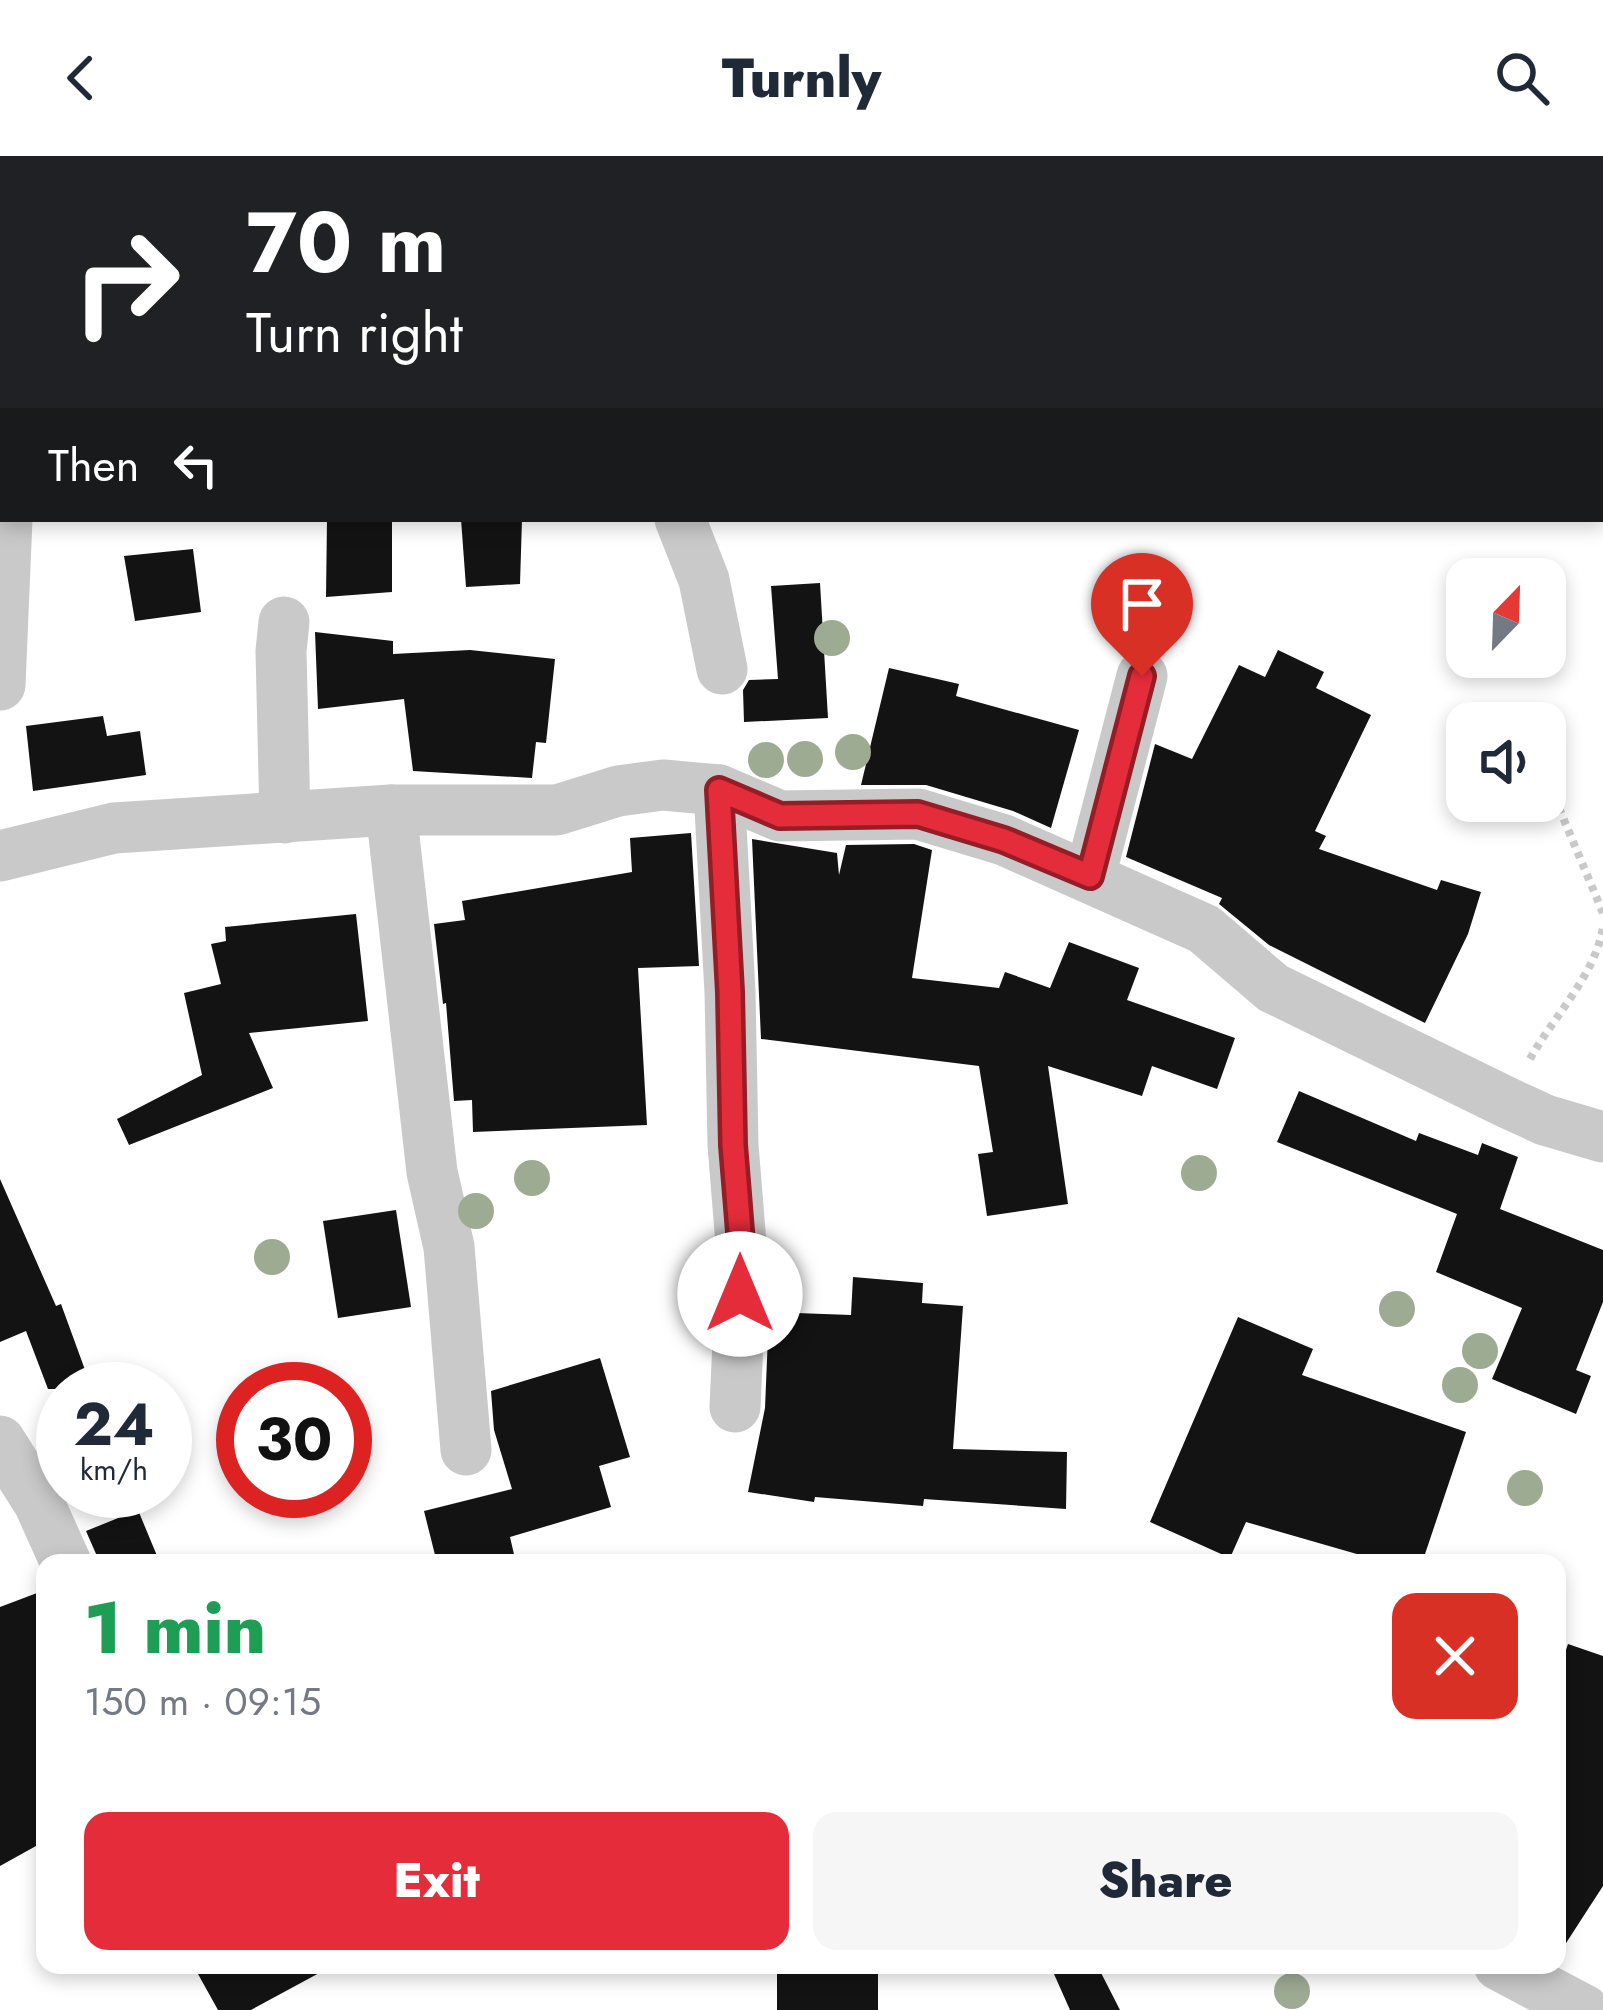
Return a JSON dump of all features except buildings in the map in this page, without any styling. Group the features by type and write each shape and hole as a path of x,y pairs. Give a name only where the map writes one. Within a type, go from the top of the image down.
{"street":[{"path":"0,685 7,522"},
{"path":"681,522 704,580 722,670"},
{"path":"284,622 280,651 285,818"},
{"path":"1090,876 1142,676"},
{"path":"0,856 114,828 391,810 557,810 618,791 663,785 719,790 780,816 918,814 1004,840 1204,929 1274,988 1545,1120 1603,1137"},
{"path":"719,790 742,1256 735,1407"},
{"path":"391,810 432,1172 449,1247 466,1450"},
{"path":"0,1441 39,1503 62,1554"},
{"path":"1516,1974 1584,2010"}],"path":[{"path":"1565,822 1603,914"},
{"path":"1508,1103 1537,1046 1586,970 1603,928"}],"route":[{"path":"740,1294 719,790 780,816 918,814 1004,840 1090,876 1142,676"}]}
